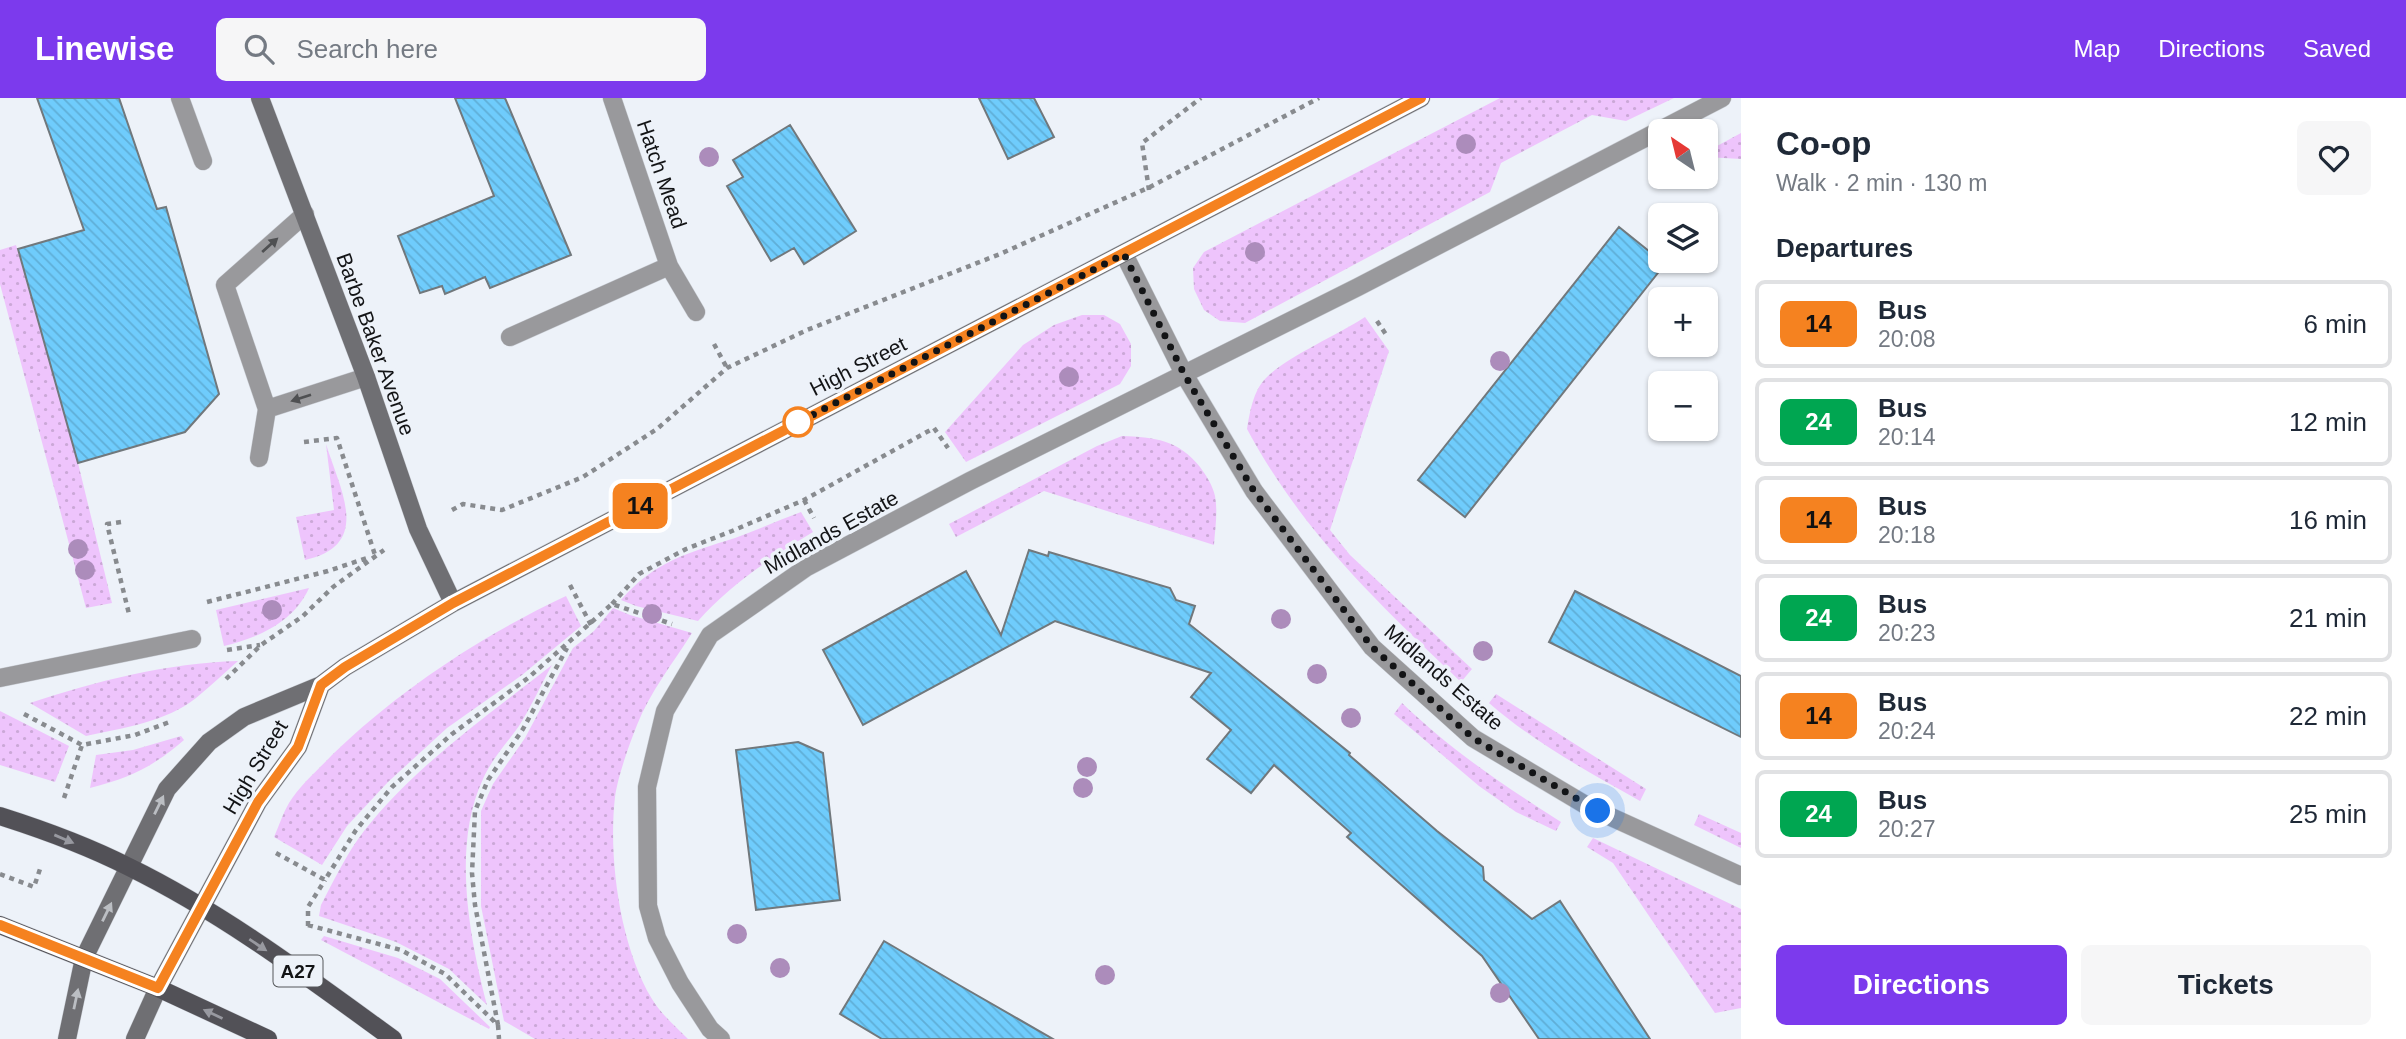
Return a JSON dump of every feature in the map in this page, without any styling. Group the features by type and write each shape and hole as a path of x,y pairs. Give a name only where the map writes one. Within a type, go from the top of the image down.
{"main road":[{"name":"Barbe Baker Avenue","path":"260,98 366,377 418,529 453,603"},
{"name":"High Street","path":"67,1039 84,958 167,789 209,742 244,717 321,685 345,667 453,603 1421,98"},
{"name":"High Street","path":"135,1039 158,988 258,802 298,747 321,685"},
{"name":"A27","path":"0,816 52,833 129,867 201,907 393,1039"},
{"path":"0,925 158,988 268,1039"}],"street":[{"path":"180,98 203,160"},
{"name":"Hatch Mead","path":"611,98 669,266 696,312"},
{"name":"Midlands Estate","path":"721,1039 710,1029 680,983 657,939 648,906 647,788 665,711 710,635 807,567 970,481 1358,287 1722,98"},
{"path":"259,458 267,409 225,285 305,214"},
{"name":"Midlands Estate","path":"1124,254 1184,374 1254,491 1372,647 1473,738 1589,807 1741,876"},
{"path":"510,337 669,266"},
{"path":"267,409 366,377"},
{"path":"0,678 192,639"}],"path":[{"path":"1124,254 1150,187 1142,143 1201,98"},
{"path":"463,504 502,510 583,477 657,429 727,368 807,330 1000,254 1150,187 1319,98"},
{"path":"1372,314 1387,336"},
{"path":"242,834 325,880 355,830 392,787 452,734 569,644 612,604 639,574 686,548 804,500 934,428 970,481"},
{"path":"263,433 289,444 337,438 375,555"},
{"path":"121,522 107,524 130,618"},
{"path":"213,601 328,571 375,555"},
{"path":"217,687 261,645 303,616 333,587 375,555"},
{"path":"612,604 710,635"},
{"path":"499,1039 475,905 472,873 475,811 488,780 523,729 569,644"},
{"path":"23,714 82,745 135,735 176,720 209,742"},
{"path":"308,925 401,950 445,974 498,1025"}],"shaded area":[{"path":"1500,98 1674,98 1626,121 1592,115 1501,163 1490,192 1245,323 1220,321 1204,310 1194,289 1193,268 1204,252"},
{"path":"1741,133 1741,159 1718,158 1718,145"},
{"path":"16,245 78,463 112,603 86,608 0,284 0,250"},
{"path":"1082,315 1104,315 1120,324 1131,344 1131,366 1120,384 966,462 945,432 1023,345 1054,325"},
{"path":"1365,317 1389,351 1330,530 1350,555 1472,669 1461,682 1400,624 1317,534 1292,501 1247,429 1255,395 1266,378 1286,362"},
{"path":"1122,436 1145,437 1165,442 1183,451 1200,467 1215,496 1214,545 1044,491 956,537 949,524 1097,446"},
{"path":"326,444 343,497 345,529 339,542 326,553 305,560 296,517 334,510"},
{"path":"801,512 813,532 738,583 698,621 621,600 647,576 673,560"},
{"path":"309,588 294,610 274,627 224,646 216,610"},
{"path":"566,596 581,626 522,675 447,728 388,782 347,826 322,865 274,837 298,790 332,755 385,708 472,647"},
{"path":"613,608 692,633 642,713 619,780 613,821 615,874 624,928 632,954 652,999 688,1039 535,1039 504,1021 481,906 481,811 493,784 525,738 573,648 594,631"},
{"path":"238,661 196,698 171,713 144,723 86,736 30,703 132,674 185,665"},
{"path":"552,665 519,726 486,772 468,832 466,861 470,921 487,1005 449,969 396,942 319,916 321,905 352,848 406,784 453,742"},
{"path":"1496,694 1646,789 1640,801 1562,756 1525,731 1489,703"},
{"path":"1402,703 1478,767 1561,822 1556,831 1516,812 1479,786 1394,714"},
{"path":"0,711 69,746 55,782 0,765"},
{"path":"181,736 184,740 151,765 118,780 90,788 96,755 133,750"},
{"path":"1699,814 1741,833 1741,848 1694,825"},
{"path":"1593,838 1741,909 1741,1008 1715,1013 1613,863 1587,847"},
{"path":"324,936 398,958 440,979 490,1027 489,1029 321,940"}],"building":[{"path":"37,98 119,98 157,209 166,207 219,394 185,432 78,463 18,249 84,230"},
{"path":"455,98 505,98 571,255 490,288 485,277 445,294 442,286 420,293 398,236 494,196"},
{"path":"979,98 1034,98 1054,137 1008,159"},
{"path":"790,125 856,231 804,264 794,248 771,261 727,186 743,177 733,160"},
{"path":"1619,227 1648,250 1648,273 1658,273 1465,517 1418,480"},
{"path":"1029,550 1048,556 1049,552 1170,588 1176,600 1195,606 1189,624 1350,753 1349,755 1437,831 1483,867 1484,880 1532,919 1560,901 1650,1039 1539,1039 1482,956 1347,837 1351,833 1274,765 1251,793 1207,759 1231,730 1191,697 1211,673 1055,621 863,725 823,650 966,571 1001,635"},
{"path":"1575,591 1741,676 1741,737 1549,642"},
{"path":"798,742 823,753 840,900 756,910 736,750"},
{"path":"884,941 1053,1039 882,1039 840,1014"}],"bus line":[{"name":"14","path":"0,925 158,988 258,802 298,747 321,685 345,667 453,603 1421,98"}],"route":[{"path":"798,422 789,427 1124,254 1184,374 1254,491 1372,647 1473,738 1598,811"}]}
